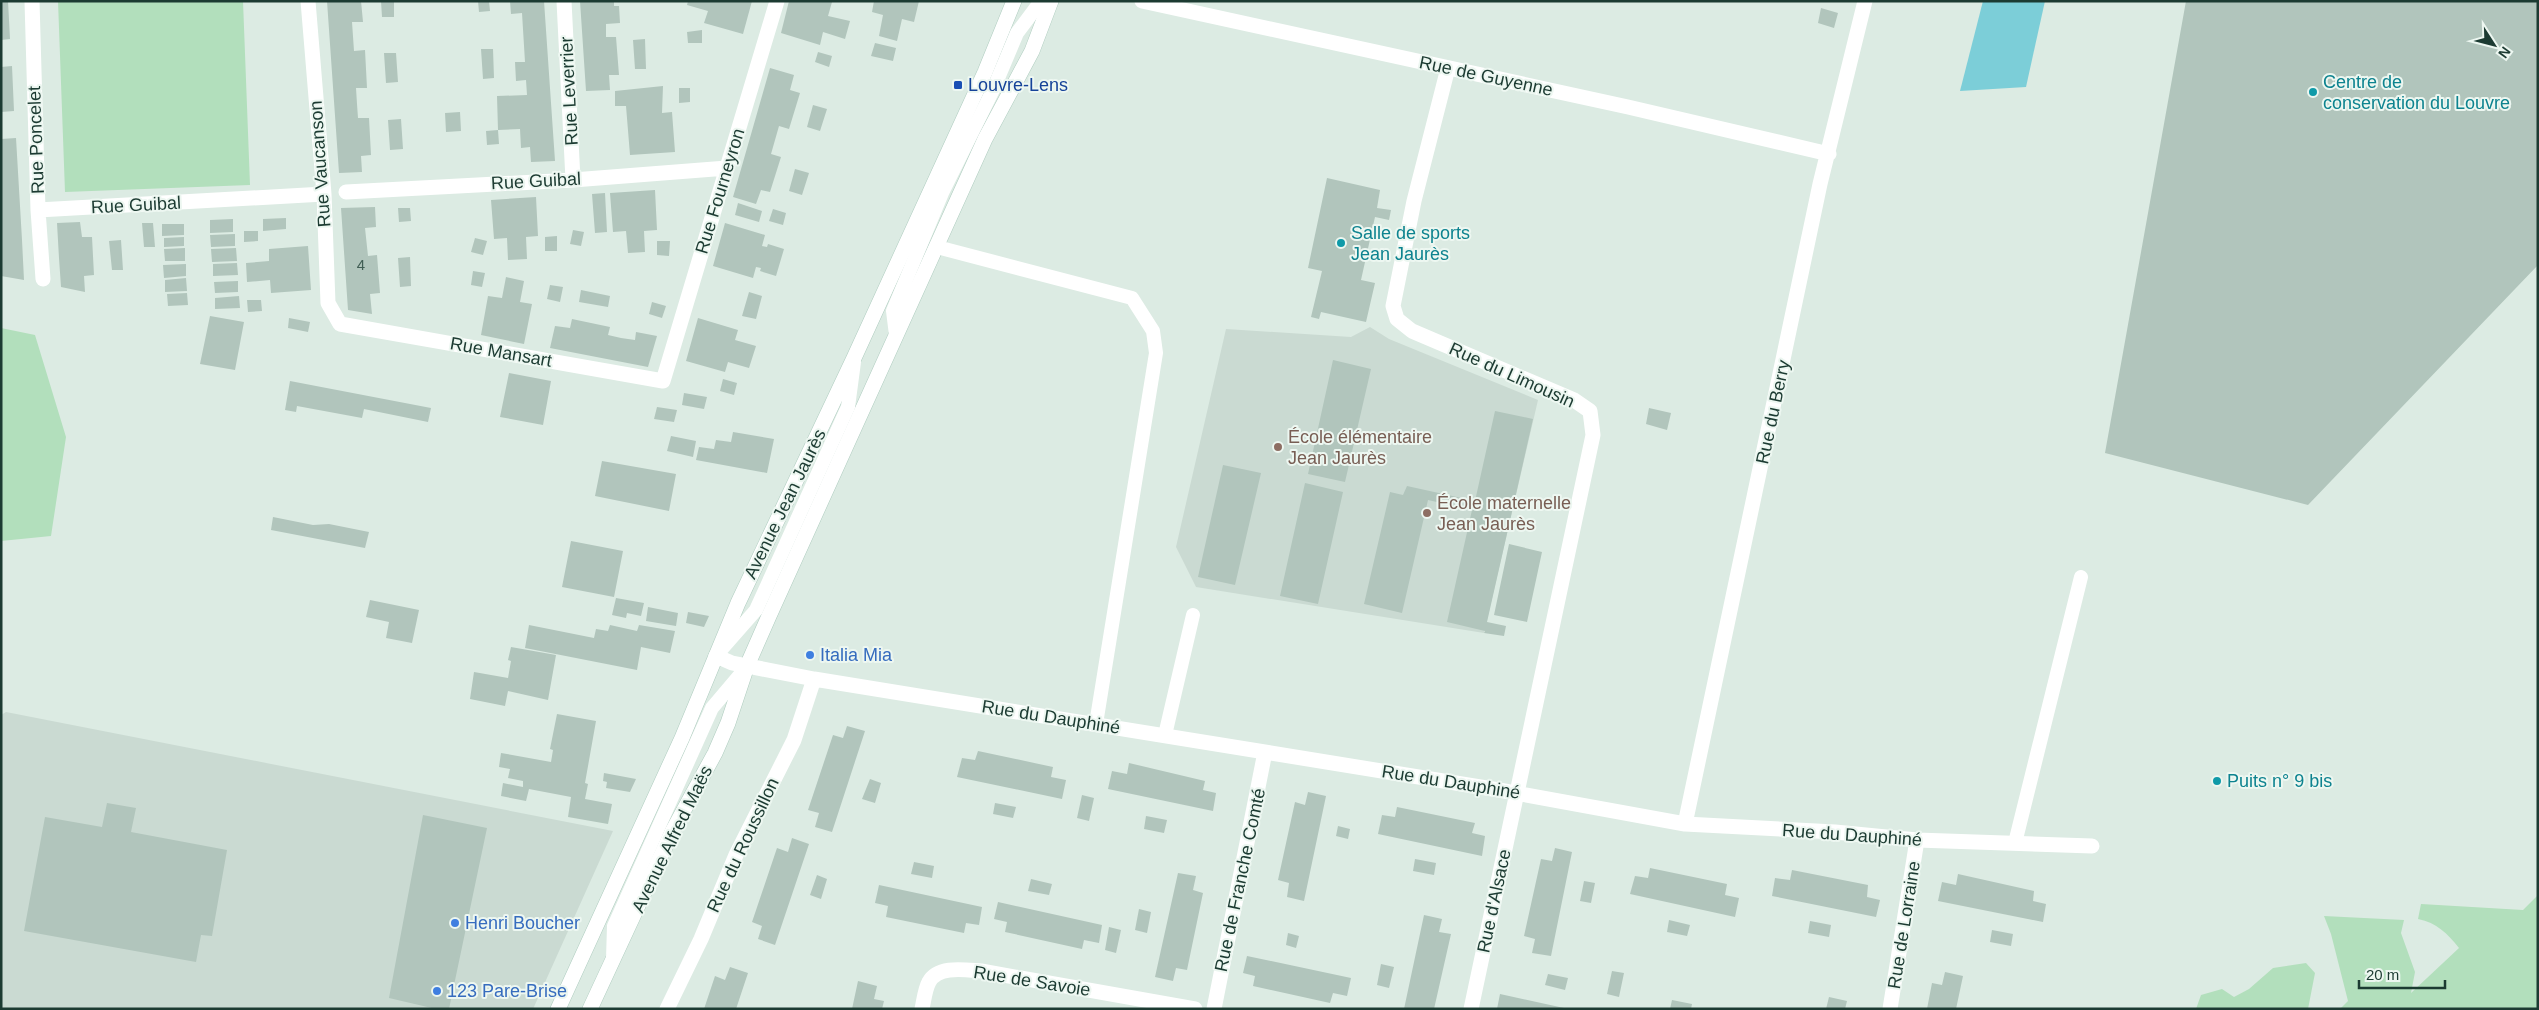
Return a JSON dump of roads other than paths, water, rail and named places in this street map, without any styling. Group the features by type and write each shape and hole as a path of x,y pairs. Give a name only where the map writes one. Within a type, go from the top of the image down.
{"street":[{"name":"Rue Poncelet","path":"32,1 38,210 43,279"},
{"name":"Rue Vaucanson","path":"308,1 324,194 328,303 340,324"},
{"name":"Rue Leverrier","path":"564,1 573,180"},
{"name":"Rue Fourneyron","path":"663,381 777,1"},
{"name":"Avenue Jean Jaurès","path":"558,1009 682,738 740,598 854,358 985,72 1014,1"},
{"name":"Avenue Jean Jaurès","path":"747,666 985,139 1032,51 1051,1"},
{"name":"Rue de Guyenne","path":"1142,1 1829,154"},
{"name":"Rue du Berry","path":"1685,824 1820,184 1829,154 1833,126 1865,1"},
{"name":"Rue du Limousin","path":"1448,68 1408,230 1393,306 1397,319 1412,331 1574,400 1590,411 1593,435 1518,793"},
{"name":"Rue Guibal","path":"346,192 726,170"},
{"name":"Rue Guibal","path":"38,210 324,194"},
{"name":"Rue Mansart","path":"340,324 663,381"},
{"name":"Rue du Dauphiné","path":"716,656 747,666 814,679 1518,793 1685,824 1835,832 1917,840 2092,846"},
{"name":"Avenue Alfred Maës","path":"590,1009 672,830 715,753 728,723 747,666"},
{"name":"Rue du Roussillon","path":"666,1009 701,939 736,855 794,740 814,679"},
{"name":"Rue de Franche Comté","path":"1214,1009 1265,752"},
{"name":"Rue d'Alsace","path":"1471,1009 1518,793"},
{"name":"Rue de Lorraine","path":"1890,1009 1917,840"},
{"name":"Rue de Savoie","path":"922,1009 930,981 942,971 957,970 981,971 1195,1009"}],"lane":[{"path":"896,335 893,311 942,193 993,90 1017,33 1041,1"},
{"path":"937,247 1132,298 1153,331 1156,353 1096,724"},
{"path":"2015,843 2081,577"},
{"path":"1165,735 1193,615"},
{"path":"613,960 614,926 712,708 747,666"}],"water":[{"path":"1983,1 2045,1 2026,87 1960,91"}],"place":[{"name":"Louvre-Lens","path":"958,85"},
{"name":"Centre de conservation du Louvre","path":"2313,92"},
{"name":"Salle de sports Jean Jaurès","path":"1341,243"},
{"name":"École élémentaire Jean Jaurès","path":"1278,447"},
{"name":"École maternelle Jean Jaurès","path":"1427,513"},
{"name":"Italia Mia","path":"810,655"},
{"name":"Puits n° 9 bis","path":"2217,781"},
{"name":"Henri Boucher","path":"455,923"},
{"name":"123 Pare-Brise","path":"437,991"}]}
